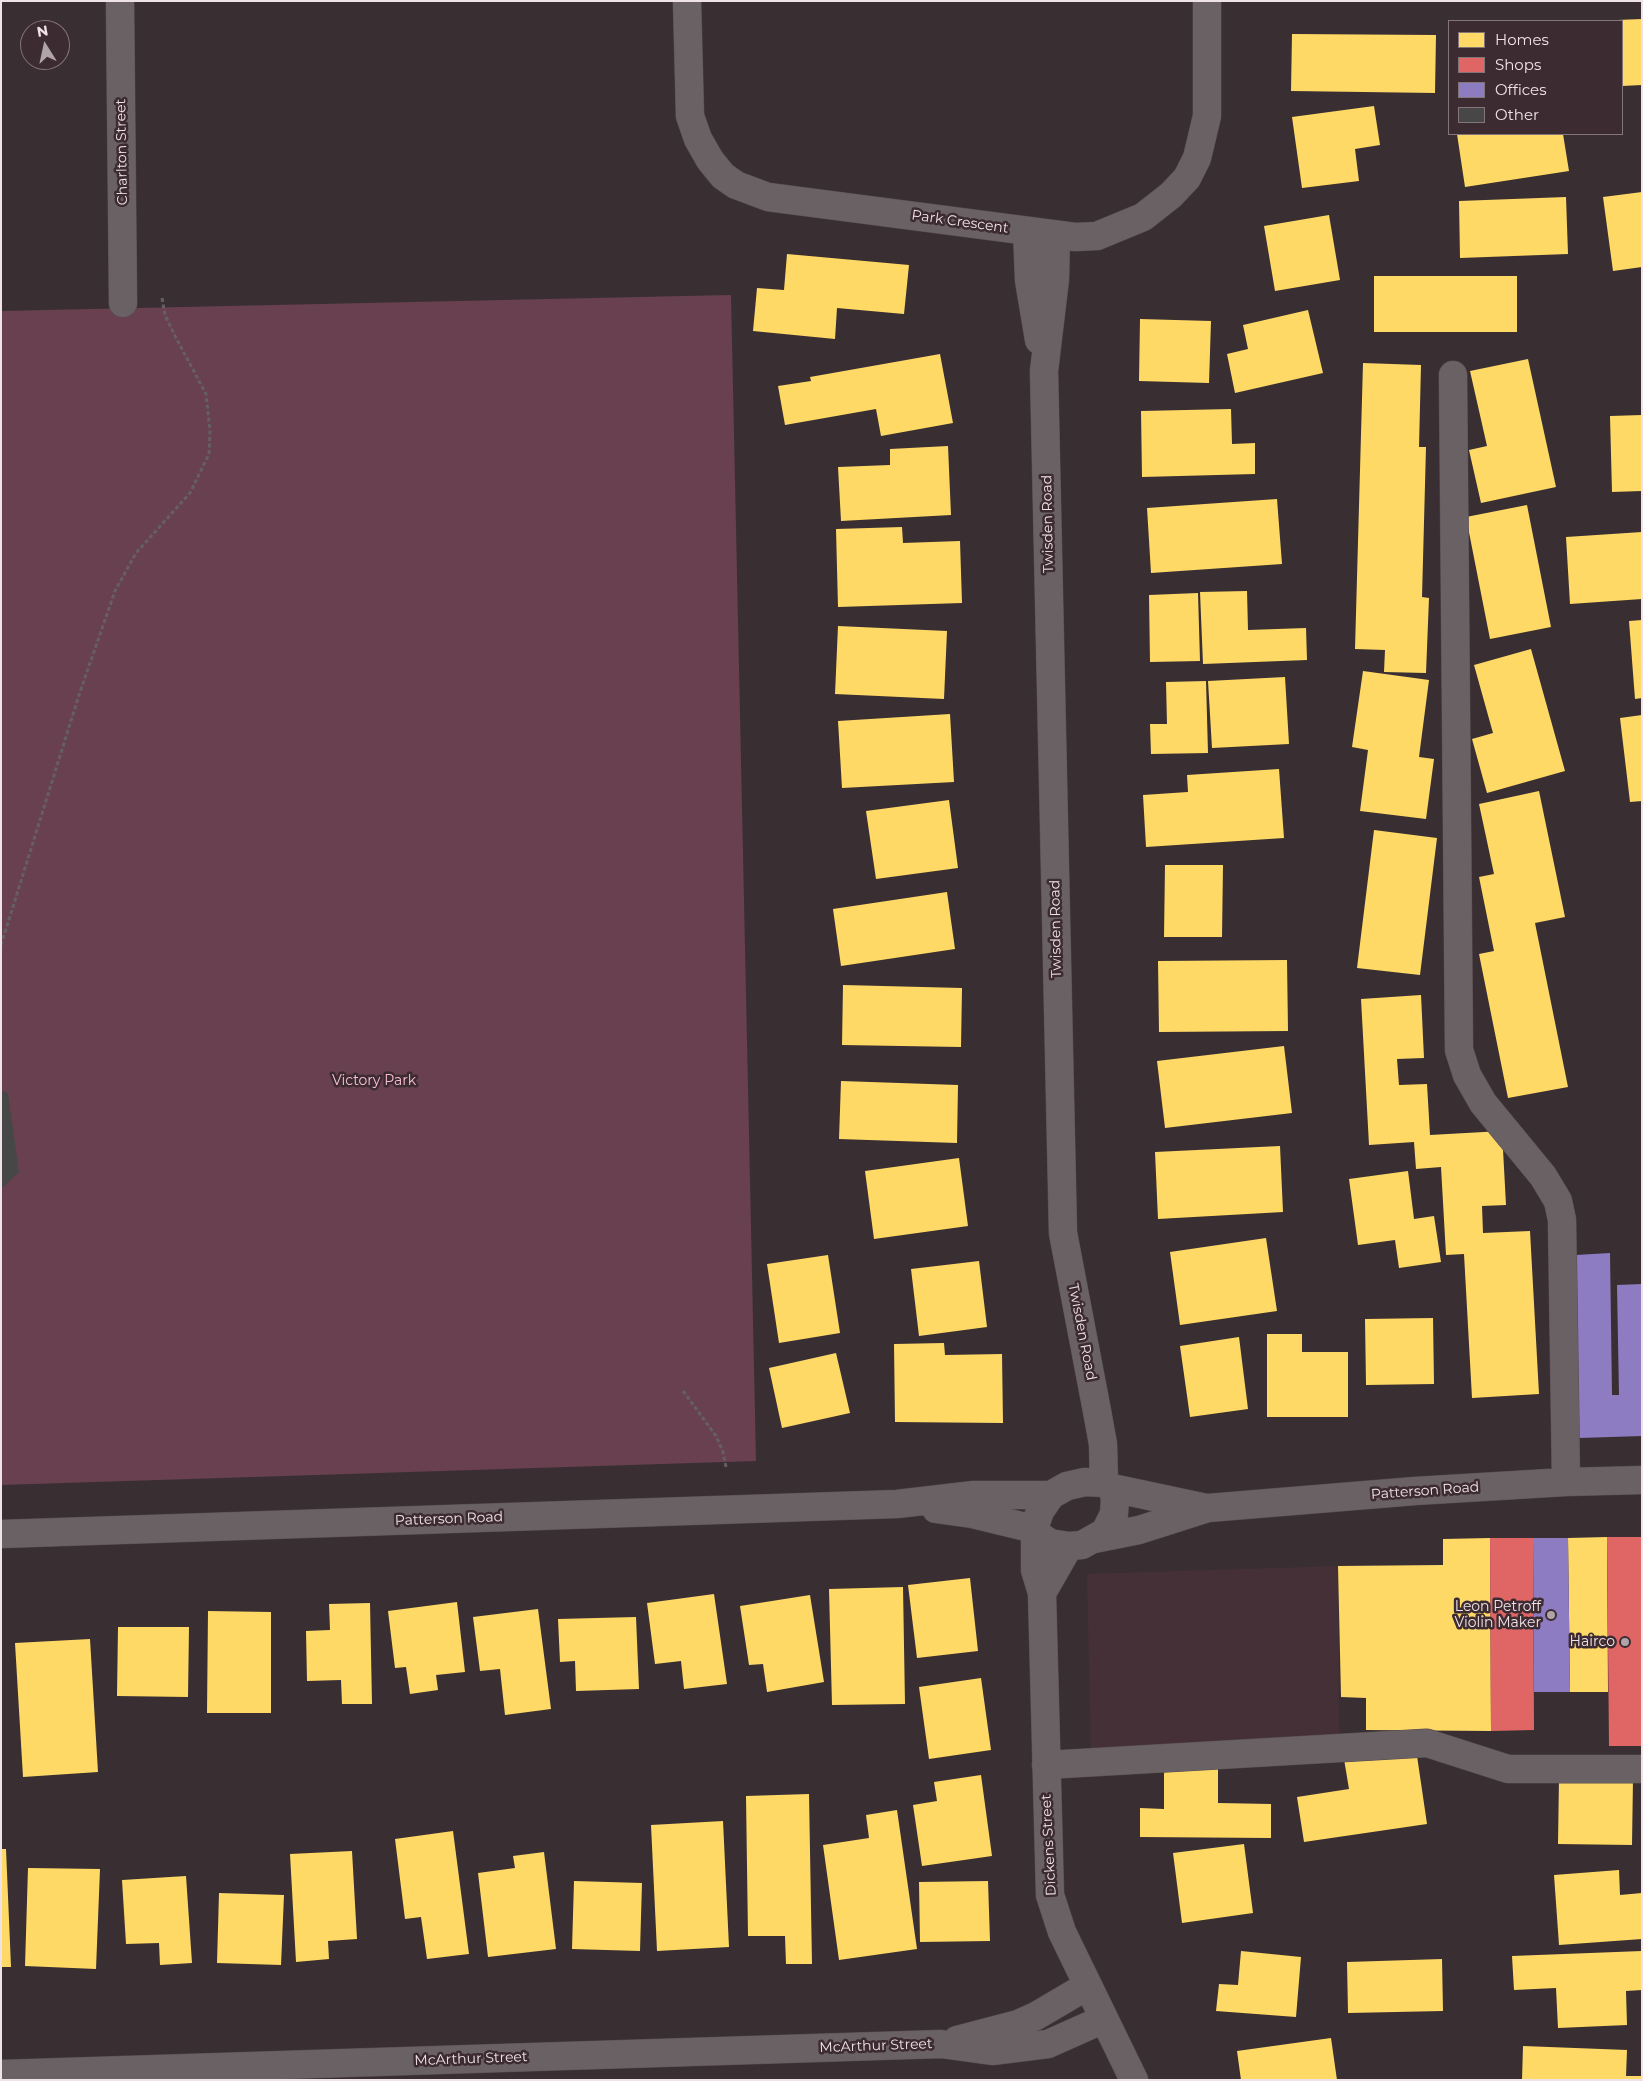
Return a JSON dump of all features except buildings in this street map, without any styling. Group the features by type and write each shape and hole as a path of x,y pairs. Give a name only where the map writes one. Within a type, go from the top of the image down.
{"street":[{"name":"Charlton Street","path":"120,1 123,303"},
{"name":"Park Crescent","path":"687,1 690,116 698,139 710,160 723,176 736,185 768,197 1056,235 1097,236 1144,217 1171,195 1187,178 1197,158 1207,116 1207,1"},
{"name":"Twisden Road","path":"1026,231 1029,280 1044,371 1064,1233 1099,1419 1108,1486"},
{"name":"Twisden Road","path":"1044,371 1055,279 1056,235"},
{"path":"1453,375 1459,1050 1467,1075 1483,1103 1543,1176 1558,1201 1562,1220 1566,1482"},
{"name":"Patterson Road","path":"1082,1543 1139,1530 1208,1508 1566,1482 1642,1480"},
{"path":"1042,1593 1082,1543 1104,1532 1114,1514 1115,1498 1108,1486 1085,1482 1067,1486 1051,1495 1040,1511 1035,1531 1050,1543 1082,1543"},
{"name":"Patterson Road","path":"1108,1486 1208,1508"},
{"name":"Patterson Road","path":"1,1534 897,1504 974,1495 1051,1495"},
{"name":"Patterson Road","path":"897,1504 972,1514 1035,1531"},
{"name":"Dickens Street","path":"1035,1531 1035,1570 1042,1593 1050,1895 1062,1932 1134,2080"},
{"path":"1046,1765 1427,1743 1508,1769 1642,1769"},
{"name":"McArthur Street","path":"941,2044 1009,2028 1036,2016 1087,1986"},
{"name":"McArthur Street","path":"1,2074 941,2044 992,2051 1048,2044 1104,2019"}],"path":[{"path":"1,945 80,692 115,591 136,553 190,493 209,454 210,430 206,394 165,315 162,298"},
{"path":"683,1391 716,1436 723,1452 726,1467"}],"shaded area":[{"path":"1338,1566 1339,1743 1091,1751 1087,1574"}],"green space":[{"name":"Victory Park","path":"731,295 756,1461 1,1485 1,311"}],"place":[{"name":"Leon Petroff Violin Maker","path":"1551,1615"},
{"name":"Hairco","path":"1625,1642"}]}
